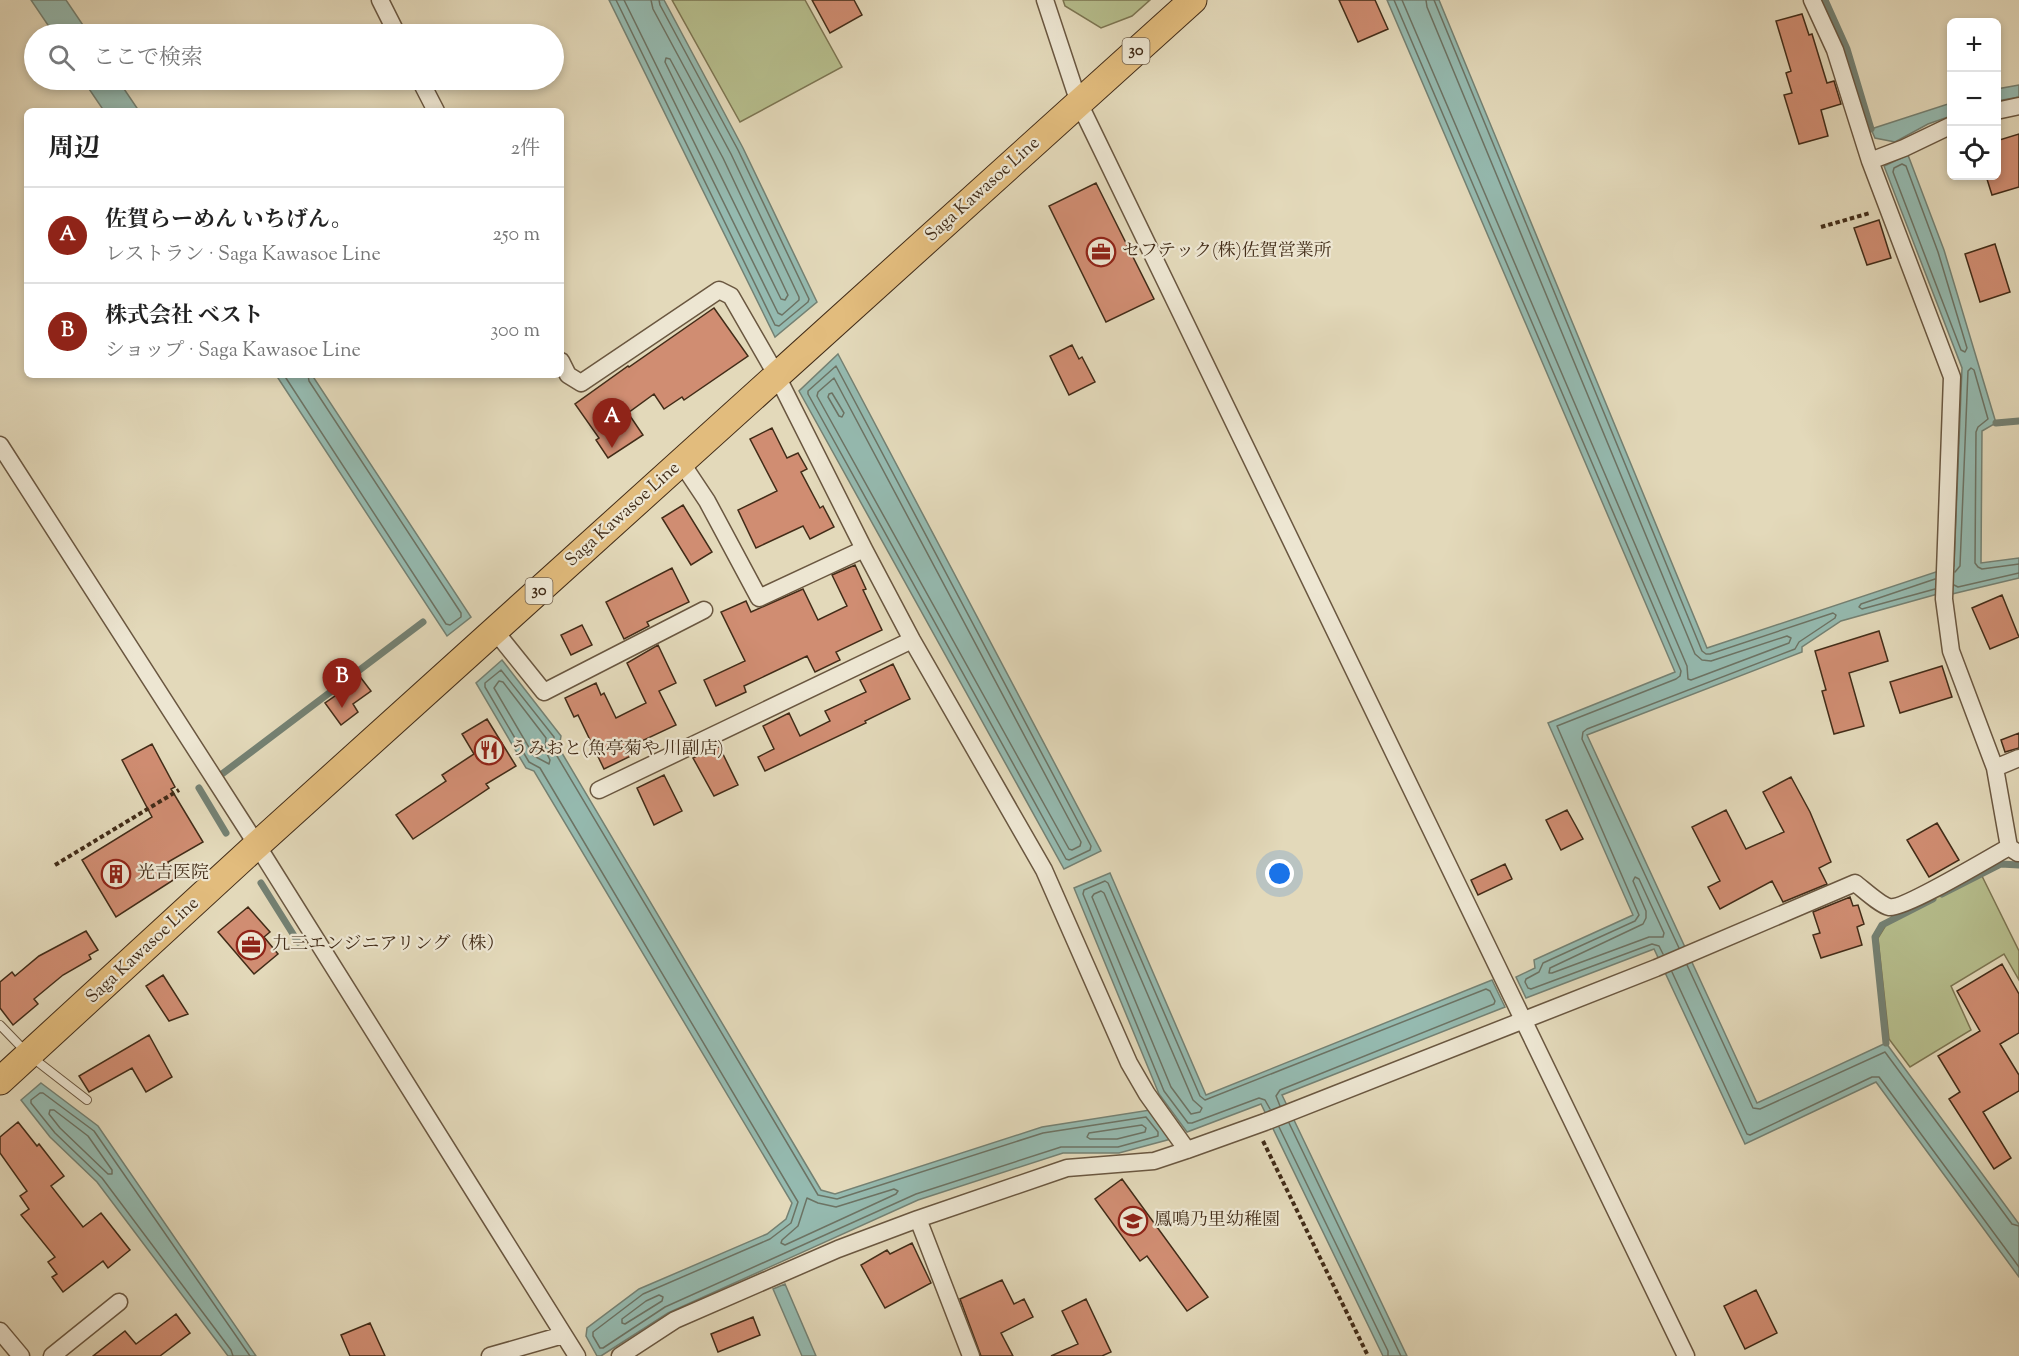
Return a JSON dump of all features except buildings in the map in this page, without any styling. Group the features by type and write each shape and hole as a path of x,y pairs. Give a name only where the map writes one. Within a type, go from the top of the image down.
{"main road":[{"name":"Saga Kawasoe Line","path":"0,1081 257,845 1193,0"}],"street":[{"path":"380,0 393,24"},
{"path":"1045,0 1079,103 1686,1356"},
{"path":"620,1356 675,1320 838,1249 918,1219 1066,1168 1154,1161 1260,1124 1521,1019 1656,968 1855,883 1886,907 1895,907 2014,851 1995,768 1951,651 1944,599 1952,377 1870,161 1835,50 1812,0"},
{"path":"425,90 434,108"},
{"path":"2001,110 2019,106"},
{"path":"1870,161 1950,126"},
{"path":"564,367 568,375 581,383 719,290 731,296 777,376 912,640 1044,870 1130,1063 1147,1095 1187,1150"},
{"path":"0,446 257,845 576,1356"},
{"path":"681,462 707,501 759,598 864,549"},
{"path":"495,630 544,692 704,610"},
{"path":"599,790 912,640"},
{"path":"1995,768 2019,758"},
{"path":"918,1219 971,1356"},
{"path":"52,1356 119,1302"},
{"path":"490,1356 563,1335"},
{"path":"2,1337 21,1356"}],"lane":[{"path":"0,1025 29,1055 87,1100"}],"path":[{"path":"1821,227 1888,208"},
{"path":"55,865 179,790"},
{"path":"1260,1124 1368,1356"}],"green space":[{"path":"672,0 805,0 842,67 740,122"},
{"path":"1063,0 1150,0 1132,16 1101,28 1065,6"},
{"path":"1980,872 2019,951 2019,980 2004,954 1951,986 1971,1030 1910,1067 1889,1039 1878,938 1891,917"}],"water":[{"path":"31,0 66,0 82,24 47,24"},
{"path":"609,0 664,0 743,148 817,302 775,337"},
{"path":"1387,0 1439,0 1707,648 1954,566 1962,368 1884,166 1908,155 1944,250 1996,423 1982,431 1981,563 2019,558 2019,578 1952,594 1952,590 1841,621 1802,647 1802,652 1587,735 1757,1103 1886,1043 2019,1224 2019,1277 1876,1082 1745,1144 1654,949 1526,998 1516,977 1535,968 1534,960 1633,915 1548,723 1675,672"},
{"path":"2019,85 2019,97 2001,100 2001,88"},
{"path":"90,90 125,90 137,108 102,108"},
{"path":"1947,104 1947,117 1928,124 1895,142 1875,138 1871,129"},
{"path":"838,354 1101,851 1064,869 799,391"},
{"path":"278,378 314,378 471,617 447,636"},
{"path":"502,660 561,736 559,748 821,1190 835,1194 1042,1127 1150,1110 1171,1139 1119,1153 1063,1153 918,1200 668,1313 601,1356 597,1356 586,1336 587,1328 639,1289 767,1234 786,1219 792,1203 534,771 526,768 476,683"},
{"path":"1110,873 1206,1095 1492,980 1505,1007 1282,1095 1407,1356 1383,1356 1261,1104 1187,1132 1159,1094 1074,888"},
{"path":"41,1083 98,1126 256,1356 228,1356 97,1182 50,1137 21,1100"},
{"path":"785,1284 816,1356 802,1356 773,1289"}],"waterway":[{"path":"1825,0 1847,49 1871,129"},
{"path":"1996,423 2019,421"},
{"path":"222,774 423,622"},
{"path":"199,788 226,833"},
{"path":"1942,894 2001,864 2019,865"},
{"path":"261,883 298,942"},
{"path":"1886,1043 1875,937 1882,925 1933,899"}],"place":[{"name":"セフテック(株)佐賀営業所","path":"1101,252"},
{"name":"佐賀らーめん いちげん。","path":"612,448"},
{"name":"株式会社 ベスト","path":"342,708"},
{"name":"うみおと(魚亭菊や 川副店)","path":"489,750"},
{"name":"光吉医院","path":"116,874"},
{"name":"九三エンジニアリング（株）","path":"251,945"},
{"name":"鳳鳴乃里幼稚園","path":"1133,1221"}]}
